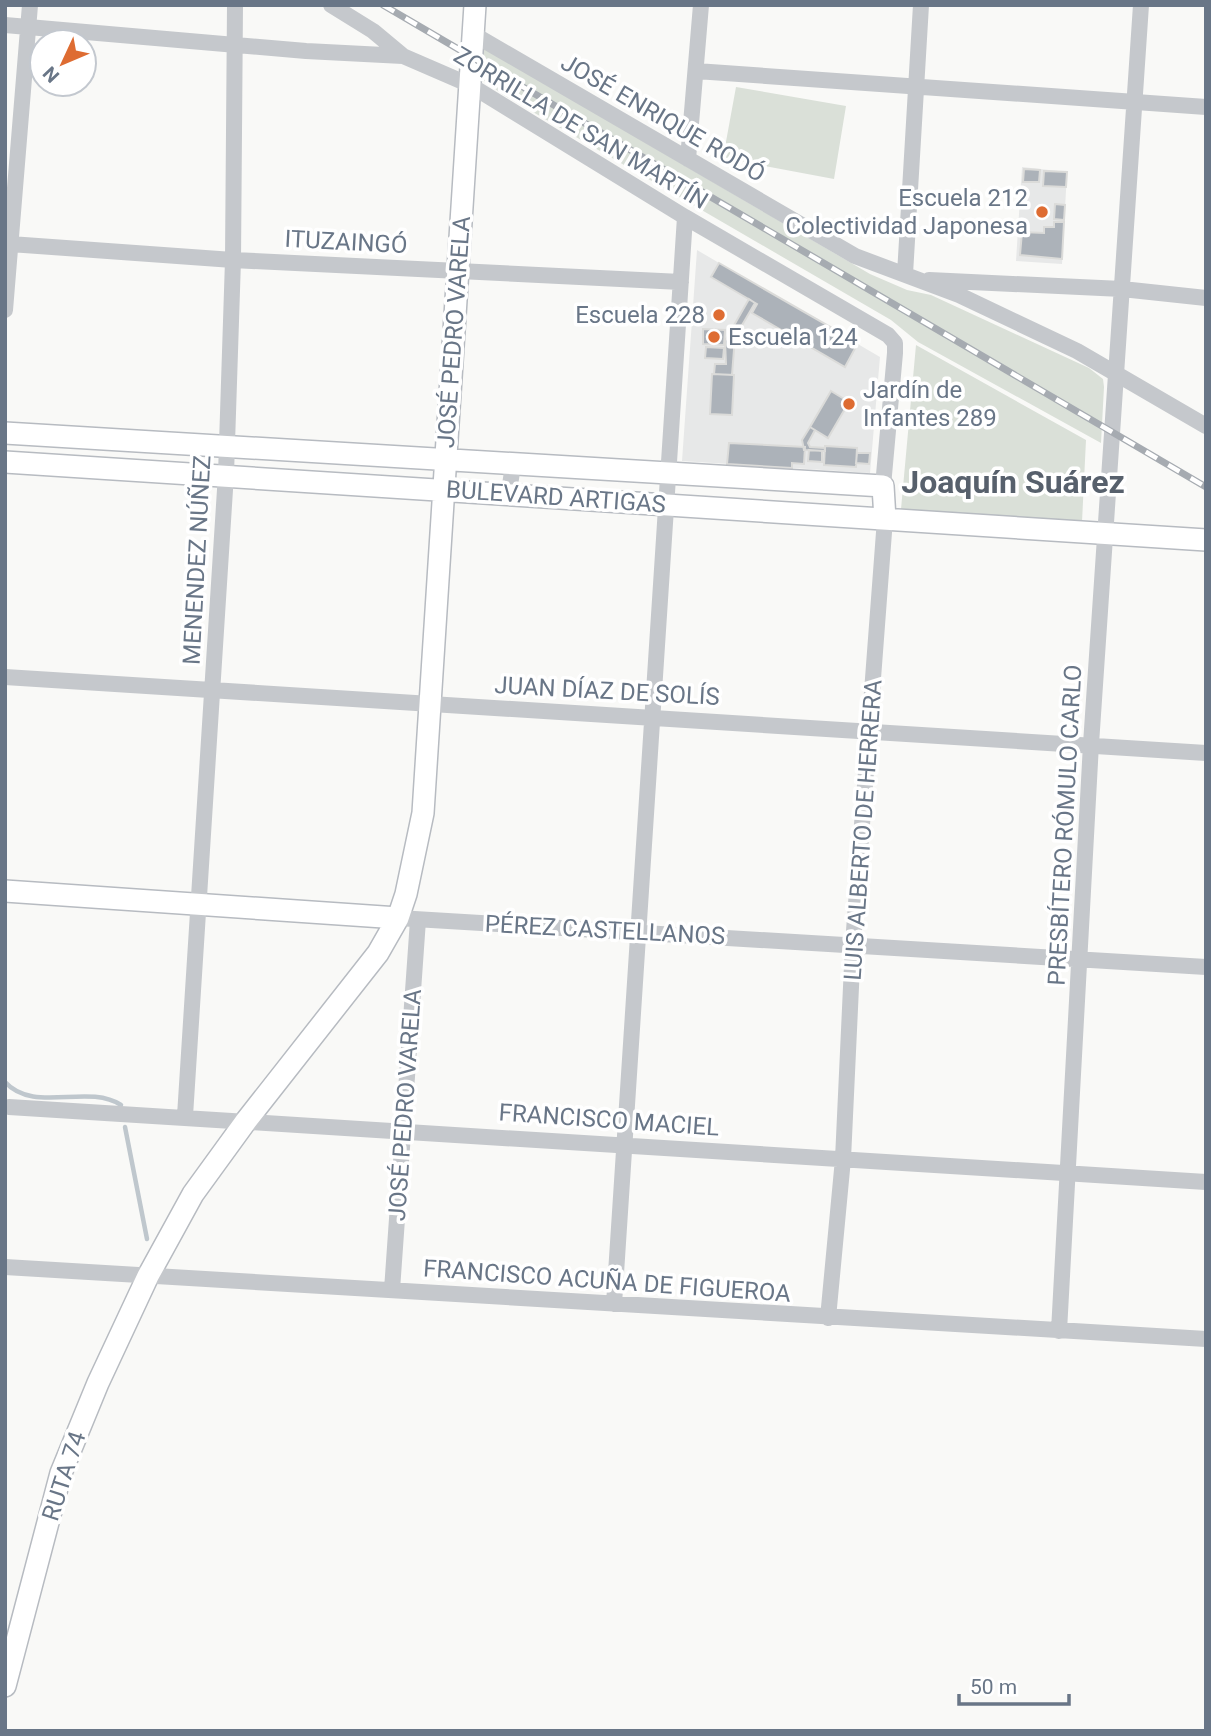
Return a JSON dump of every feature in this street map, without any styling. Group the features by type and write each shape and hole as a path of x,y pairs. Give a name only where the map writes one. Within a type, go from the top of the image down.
{"street":[{"path":"5,310 30,5"},
{"name":"MENENDEZ NÚÑEZ","path":"185,1116 226,474 233,260 235,5"},
{"path":"331,5 373,31 403,56"},
{"name":"JOSÉ PEDRO VARELA","path":"392,1290 402,1130 408,919 423,813 475,5"},
{"path":"688,159 701,5"},
{"path":"921,5 912,277 1122,289 1206,298"},
{"name":"PRESBÍTERO RÓMULO CARLO","path":"1059,1331 1091,744 1141,5"},
{"name":"ZORRILLA DE SAN MARTÍN","path":"5,25 234,45 403,56 470,85 685,217 888,335 895,343"},
{"name":"JOSÉ ENRIQUE RODÓ","path":"473,34 855,256 912,277 1018,323 1115,372 1206,426"},
{"path":"696,71 1206,107"},
{"path":"614,1304 685,217"},
{"name":"ITUZAINGÓ","path":"10,244 233,260 681,282"},
{"path":"1120,321 1130,309 1153,293"},
{"name":"LUIS ALBERTO DE HERRERA","path":"828,1318 843,1158 853,943 872,730 885,519 883,486 895,343"},
{"name":"BULEVARD ARTIGAS","path":"5,433 883,486"},
{"path":"378,484 372,474 373,463 380,454"},
{"name":"BULEVARD ARTIGAS","path":"5,462 226,474 1206,540"},
{"path":"502,494 510,485 512,472 505,464"},
{"name":"JUAN DÍAZ DE SOLÍS","path":"5,677 1206,753"},
{"name":"PÉREZ CASTELLANOS","path":"5,891 408,919 853,943 1206,967"},
{"name":"JOSÉ PEDRO VARELA","path":"246,1121 408,919"},
{"name":"FRANCISCO MACIEL","path":"9,1107 1206,1182"},
{"name":"RUTA 74","path":"5,1686 61,1473 98,1383 148,1276 193,1194 246,1121"},
{"name":"FRANCISCO ACUÑA DE FIGUEROA","path":"5,1267 1206,1339"}],"shaded area":[{"path":"484,48 870,274 907,290 931,295 1089,368 1103,379 1101,443 918,342 891,320 502,94 481,78"},
{"path":"736,87 846,106 834,179 723,158"},
{"name":"Escuela 212 Colectividad Japonesa","path":"1022,167 1067,172 1062,264 1016,261"},
{"path":"697,250 880,357 870,473 682,461"},
{"path":"916,345 1086,440 1082,522 901,509"}],"building":[{"path":"1024,169 1040,170 1039,182 1023,182"},
{"path":"1044,171 1067,172 1066,187 1043,186"},
{"path":"1055,204 1065,205 1064,220 1054,219"},
{"path":"1054,222 1064,222 1062,259 1020,255 1022,232 1044,233 1044,227 1054,227"},
{"path":"719,263 858,343 845,367 752,313 757,304 711,277"},
{"path":"749,299 755,303 735,337 732,375 714,374 715,364 726,364 725,341"},
{"path":"703,329 725,330 724,345 703,344"},
{"path":"706,347 724,348 723,359 705,358"},
{"path":"712,374 734,375 732,415 710,414"},
{"path":"831,391 849,402 828,438 810,427"},
{"path":"810,427 815,430 808,443 810,447 825,448 825,451 804,450 802,440"},
{"path":"729,443 805,447 804,464 792,463 792,468 727,464"},
{"path":"825,446 857,448 856,467 824,465"},
{"path":"809,450 822,451 822,462 808,461"},
{"path":"857,453 870,453 869,464 856,463"}],"waterway":[{"path":"5,1082 17,1091 31,1096 93,1097 121,1105"},
{"path":"125,1127 147,1239"}],"railway":[{"path":"383,5 1206,487"}],"place":[{"name":"Escuela 212 Colectividad Japonesa","path":"1042,212"},
{"name":"Escuela 228","path":"719,315"},
{"name":"Escuela 124","path":"714,337"},
{"name":"Jardín de Infantes 289","path":"849,404"}],"district":[{"name":"Joaquín Suárez","path":"1013,482"}]}
